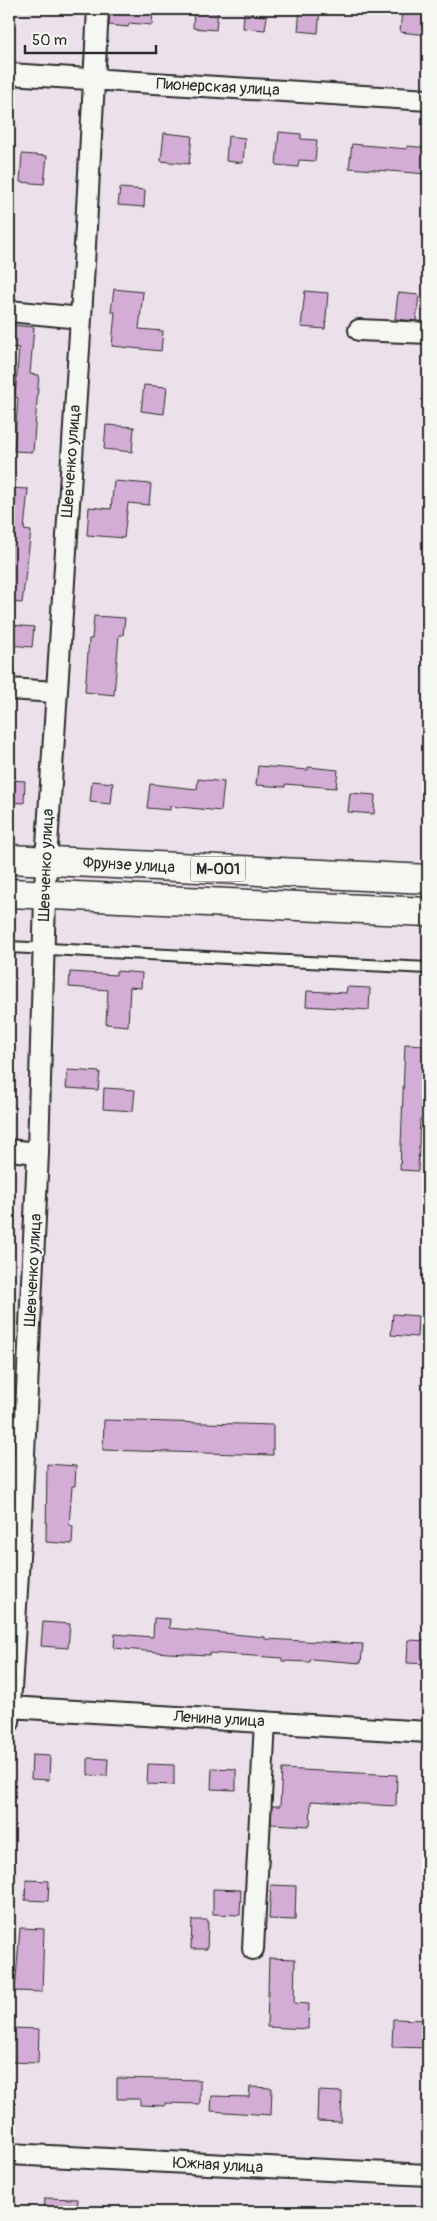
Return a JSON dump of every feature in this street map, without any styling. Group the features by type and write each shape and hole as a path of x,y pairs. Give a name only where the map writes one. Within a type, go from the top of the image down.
{"main road":[{"name":"Фрунзе улица","path":"9,859 428,879"},
{"name":"Фрунзе улица","path":"9,893 428,912"}],"street":[{"name":"Шевченко улица","path":"9,1712 14,1539 38,1153 44,895 55,692 81,318 98,9"},
{"name":"Пионерская улица","path":"9,74 428,100"},
{"path":"9,311 81,318"},
{"path":"359,330 428,333"},
{"path":"9,689 55,692"},
{"path":"9,1150 38,1153"},
{"name":"Ленина улица","path":"9,1712 265,1722 428,1732"},
{"path":"252,1949 265,1722"},
{"name":"Южная улица","path":"9,2154 428,2175"}],"lane":[{"path":"9,947 428,968"}],"building":[{"path":"110,9 153,9 152,25 129,23 128,27 109,25"},
{"path":"194,9 218,9 216,30 193,28"},
{"path":"300,9 320,9 318,33 298,31"},
{"path":"402,11 428,14 428,35 400,32"},
{"path":"244,13 267,16 265,30 243,28"},
{"path":"279,132 301,134 301,139 317,140 315,161 299,160 298,167 276,165"},
{"path":"164,133 192,136 189,164 161,161"},
{"path":"228,136 245,138 243,163 226,161"},
{"path":"352,144 407,149 407,146 428,148 428,174 349,168"},
{"path":"22,154 47,156 44,184 20,182"},
{"path":"120,188 145,190 144,207 118,205"},
{"path":"114,289 143,292 139,329 163,331 161,351 112,346 115,312 111,312"},
{"path":"305,291 328,293 325,329 301,327"},
{"path":"398,293 419,295 416,321 395,319"},
{"path":"11,325 34,327 30,374 39,375 33,452 14,451 18,398 15,397 19,348 9,347"},
{"path":"144,385 167,387 164,414 141,411"},
{"path":"106,425 134,427 132,452 104,449"},
{"path":"114,481 151,484 149,505 128,503 124,538 87,535 89,507 111,509"},
{"path":"9,488 28,489 24,530 31,531 22,603 9,602"},
{"path":"94,616 125,618 123,635 119,635 114,695 85,692 89,639 92,639"},
{"path":"12,625 34,627 32,647 10,645"},
{"path":"258,766 338,770 336,788 285,784 285,787 256,785"},
{"path":"198,779 224,782 221,811 170,806 170,810 147,808 150,784 197,789"},
{"path":"9,780 25,781 24,803 9,802"},
{"path":"92,781 113,783 111,804 90,802"},
{"path":"350,793 375,795 374,814 348,812"},
{"path":"116,971 142,973 141,988 130,987 128,1026 106,1024 108,990 69,987 70,972 116,975"},
{"path":"347,987 370,988 369,1010 306,1006 307,991 346,993"},
{"path":"405,1044 428,1045 428,1120 420,1119 418,1171 400,1170"},
{"path":"68,1070 100,1072 98,1090 66,1088"},
{"path":"104,1088 135,1090 133,1111 103,1109"},
{"path":"393,1314 418,1316 417,1337 391,1335"},
{"path":"104,1420 273,1425 273,1455 103,1450"},
{"path":"47,1464 76,1466 75,1486 72,1486 69,1525 73,1526 72,1544 46,1542"},
{"path":"154,1618 170,1619 169,1628 265,1637 265,1639 363,1644 361,1663 311,1659 310,1662 282,1661 282,1658 210,1653 209,1655 168,1653 114,1648 115,1634 153,1637"},
{"path":"43,1622 70,1624 68,1648 41,1646"},
{"path":"408,1640 428,1641 428,1664 407,1663"},
{"path":"32,1755 50,1756 49,1780 31,1779"},
{"path":"88,1758 108,1759 107,1776 88,1775"},
{"path":"148,1764 174,1765 174,1785 147,1784"},
{"path":"212,1768 236,1769 236,1790 211,1789"},
{"path":"282,1769 397,1775 396,1806 311,1801 310,1826 271,1824 272,1806 280,1806"},
{"path":"26,1880 49,1881 48,1901 25,1900"},
{"path":"271,1885 296,1886 295,1920 269,1919"},
{"path":"213,1889 241,1890 240,1915 213,1914"},
{"path":"192,1920 208,1920 207,1949 191,1949"},
{"path":"20,1928 44,1929 42,1992 15,1991"},
{"path":"269,1958 295,1959 294,2003 309,2004 308,2029 267,2027"},
{"path":"393,2019 428,2020 428,2048 392,2047"},
{"path":"12,2028 39,2029 38,2063 11,2062"},
{"path":"117,2078 200,2080 200,2104 165,2103 165,2106 140,2105 140,2099 117,2099"},
{"path":"250,2087 272,2088 271,2115 211,2111 212,2096 249,2097"},
{"path":"318,2091 342,2092 341,2122 317,2121"},
{"path":"45,2198 78,2199 77,2212 44,2212"}]}
